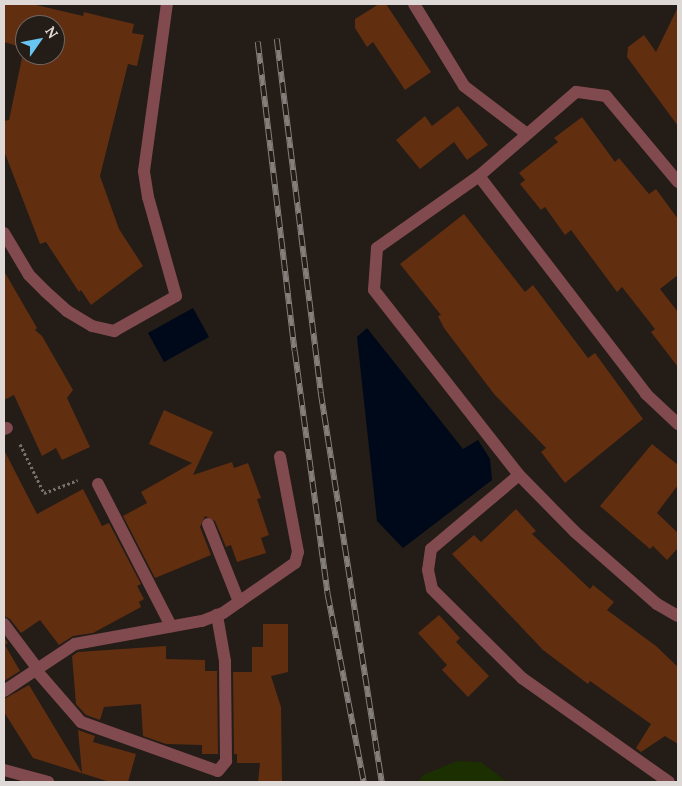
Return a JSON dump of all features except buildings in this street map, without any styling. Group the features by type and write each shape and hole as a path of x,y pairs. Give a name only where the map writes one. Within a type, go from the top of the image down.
{"street":[{"path":"4,233 14,254 40,287 67,311 92,326 114,331 176,296 148,197 144,171 167,4"},
{"path":"414,4 464,86 527,134"},
{"path":"678,182 606,96 576,92 479,176 377,248 374,290 519,475 575,532 657,604 678,616"},
{"path":"479,176 646,394 678,424"},
{"path":"4,691 36,668 75,644 218,615 295,563 297,557 280,457"},
{"path":"519,475 431,550 428,570 432,589 522,678 669,782"},
{"path":"98,484 171,626"},
{"path":"208,524 238,602"},
{"path":"4,624 36,668 81,722 218,771 226,761 225,661 218,615"},
{"path":"4,770 48,782"}],"path":[{"path":"5,428 23,447 44,493 93,474 98,484"}],"green space":[{"path":"457,761 481,762 507,782 418,782 423,775"}],"water":[{"path":"193,308 209,337 164,362 148,333"},
{"path":"367,328 463,449 478,440 490,459 492,480 403,548 377,521 357,337"}],"railway":[{"path":"277,39 321,393 382,782"},
{"path":"258,42 295,351 328,595 364,782"}]}
